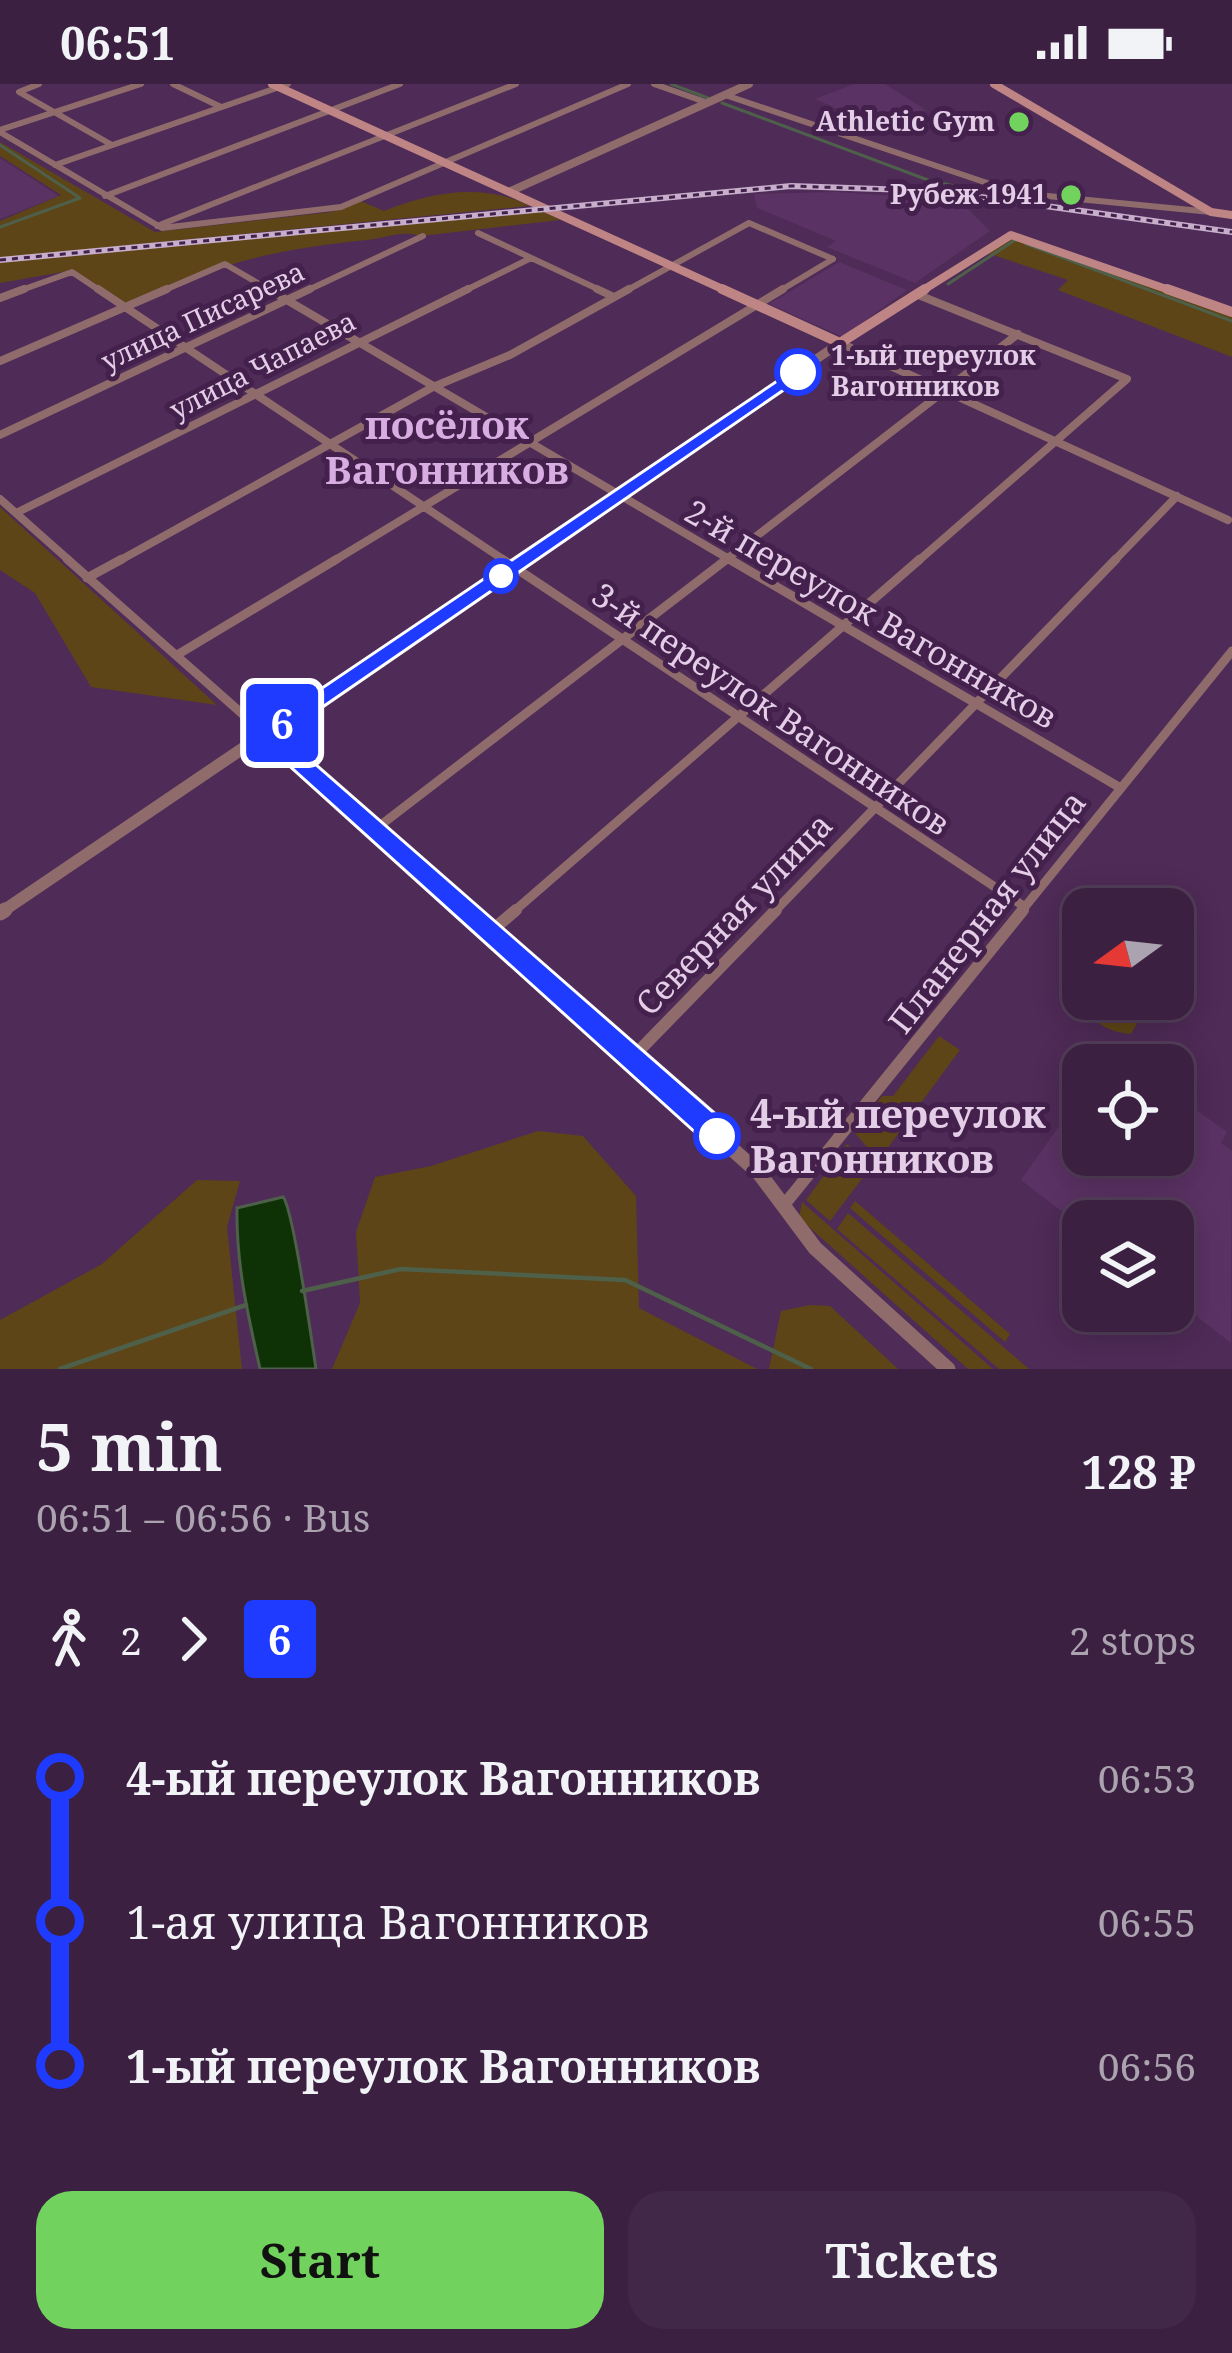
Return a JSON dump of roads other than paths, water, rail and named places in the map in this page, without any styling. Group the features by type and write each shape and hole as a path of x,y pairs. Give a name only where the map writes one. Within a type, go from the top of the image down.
{"main road":[{"path":"994,84 1211,212 1232,215"},
{"path":"280,85 840,343 1013,235 1232,312"}],"street":[{"path":"39,84 20,94 112,146"},
{"path":"0,131 142,84"},
{"path":"173,84 220,107"},
{"path":"105,196 400,84"},
{"path":"160,227 516,84"},
{"path":"0,131 160,227 327,211 628,84"},
{"path":"653,84 708,103"},
{"path":"511,191 749,84"},
{"path":"54,166 280,85"},
{"path":"725,95 1017,193 1211,212"},
{"path":"88,578 433,387 510,355 749,223 832,259 177,656"},
{"path":"478,233 614,297"},
{"name":"улица Писарева","path":"0,435 422,236"},
{"name":"улица Чапаева","path":"16,513 531,258"},
{"name":"2-й переулок Вагонников","path":"123,307 225,264 1120,787"},
{"name":"3-й переулок Вагонников","path":"0,298 72,272 1025,907"},
{"path":"490,932 1127,379 916,294"},
{"path":"0,362 123,307"},
{"path":"373,831 1018,334"},
{"path":"0,913 840,343 1228,520"},
{"name":"Северная улица","path":"630,1060 1177,496"},
{"path":"0,499 759,1173 815,1248 949,1369"},
{"name":"Планерная улица","path":"784,1205 1232,651"}],"waterway":[{"path":"671,84 708,98"},
{"path":"722,103 928,180 972,190"},
{"path":"0,145 80,198 0,227"},
{"path":"948,284 1015,240"},
{"path":"1026,244 1232,321"},
{"path":"302,1291 401,1269 625,1280 811,1369"},
{"path":"60,1369 246,1305"}],"railway":[{"path":"0,260 791,186 938,191 1232,232"}],"place":[{"name":"Athletic Gym","path":"1019,122"},
{"name":"Рубеж 1941","path":"1071,195"},
{"name":"1-ый переулок Вагонников","path":"798,372"},
{"name":"4-ый переулок Вагонников","path":"717,1136"}],"district":[{"name":"посёлок Вагонников","path":"447,448"}]}
